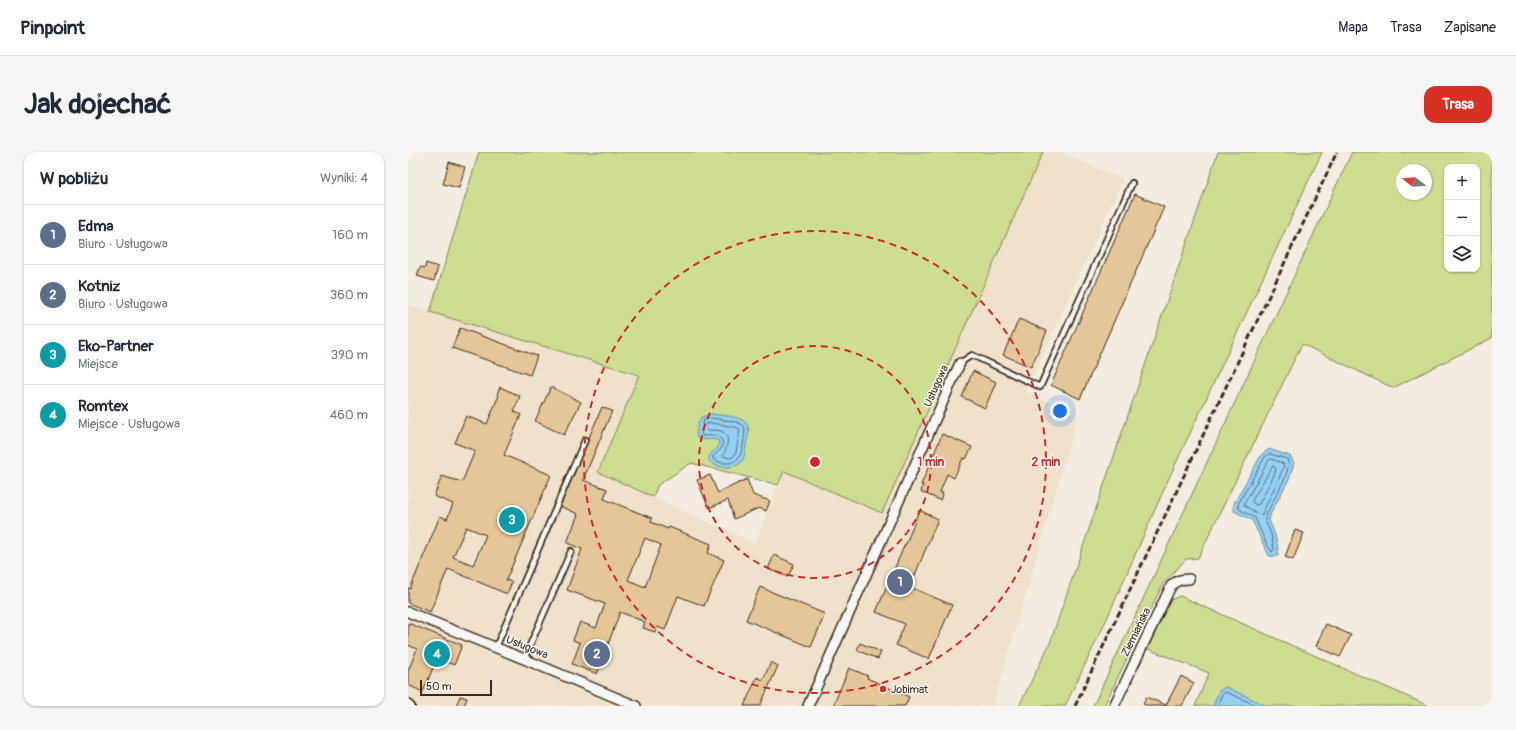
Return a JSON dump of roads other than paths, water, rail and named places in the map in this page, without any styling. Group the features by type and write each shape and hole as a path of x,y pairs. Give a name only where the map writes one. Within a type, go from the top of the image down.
{"street":[{"name":"Usługowa","path":"808,706 960,363"},
{"name":"Ziemiańska","path":"1114,706 1171,586 1181,579 1189,579"},
{"name":"Usługowa","path":"408,612 636,706"}],"lane":[{"name":"Usługowa","path":"960,363 972,355 1040,387 1132,183"},
{"path":"496,647 585,440"},
{"path":"524,659 571,551"},
{"path":"408,702 412,706"}],"water":[{"path":"712,414 738,418 746,423 749,429 748,436 744,458 739,464 720,467 710,462 709,458 718,448 719,441 714,439 702,440 697,438 697,427 701,417"},
{"path":"1269,449 1290,456 1294,463 1289,479 1271,513 1269,520 1277,542 1278,556 1269,556 1252,520 1234,511 1234,503 1262,454"},
{"path":"1226,687 1267,706 1213,706 1219,691"}],"railway":[{"path":"1075,706 1337,152"}],"place":[{"name":"Eko-Partner","path":"512,520"},
{"name":"Edma","path":"900,582"},
{"name":"Romtex","path":"437,654"},
{"name":"Kotniz","path":"597,654"},
{"name":"Jobimat","path":"883,689"}]}
